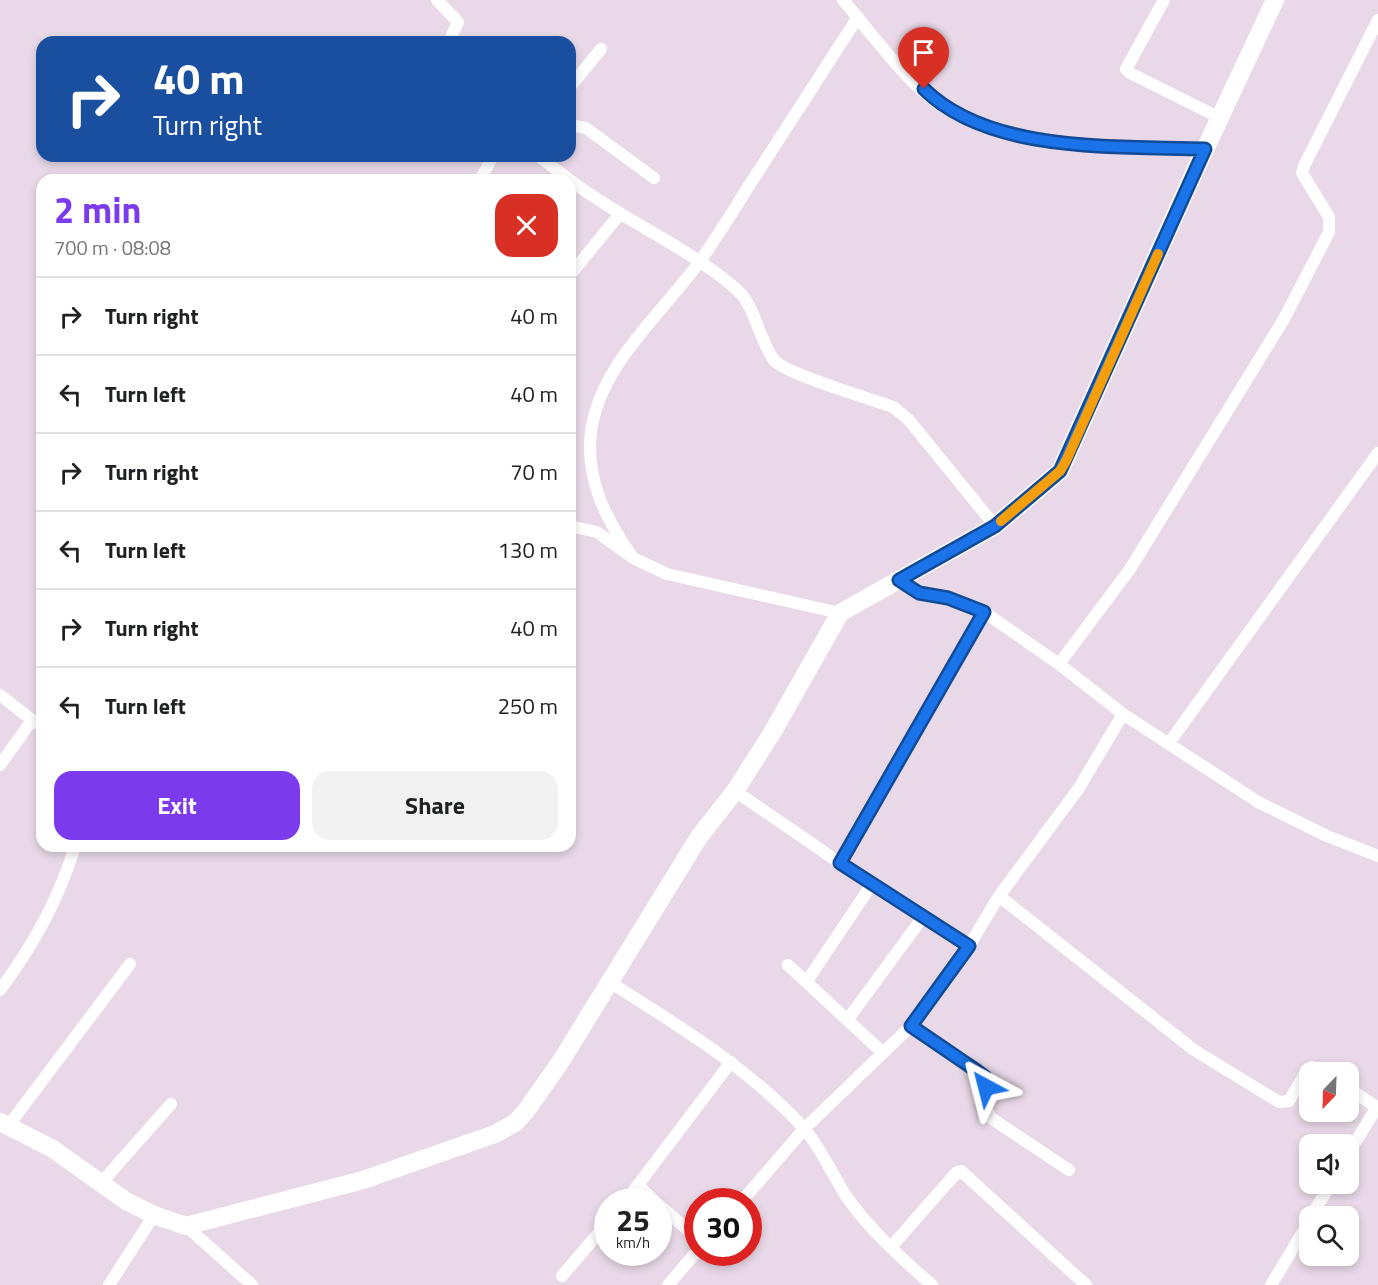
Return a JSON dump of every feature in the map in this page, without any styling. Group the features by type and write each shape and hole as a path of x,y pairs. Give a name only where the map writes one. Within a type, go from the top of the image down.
{"street":[{"path":"437,0 458,22 452,36"},
{"path":"843,0 909,75 938,104 975,122 1015,134 1057,142 1205,149"},
{"path":"1164,0 1126,69 1220,117"},
{"path":"186,1226 363,1180 506,1129 515,1123 535,1100 699,837 735,791 772,733 840,613 995,526 1060,471 1205,149 1275,0"},
{"path":"633,558 613,530 598,498 591,465 591,432 605,387 623,358 700,262 858,17"},
{"path":"1059,664 1130,569 1284,319 1329,232 1331,221 1302,172 1378,20"},
{"path":"576,80 601,49"},
{"path":"576,126 586,128 654,178"},
{"path":"547,162 562,174"},
{"path":"576,184 619,215 700,262 737,289 775,361 787,369 893,407 901,413 939,454 995,526"},
{"path":"576,268 619,215"},
{"path":"1170,743 1378,453"},
{"path":"576,527 597,532 633,558 668,574 840,613"},
{"path":"899,580 919,593 948,598 984,612 1059,664 1123,714 1258,802 1327,836 1378,856"},
{"path":"840,863 984,612"},
{"path":"0,695 36,722"},
{"path":"753,1188 804,1128 911,1026 969,946 999,896 1079,788 1123,714"},
{"path":"0,765 36,724"},
{"path":"735,791 840,863 969,946"},
{"path":"0,990 20,965 46,920 73,852"},
{"path":"807,981 872,884"},
{"path":"999,896 1194,1050 1280,1102 1289,1101 1299,1084"},
{"path":"848,1019 923,917"},
{"path":"130,964 4,1123 43,1142 126,1201 154,1215 186,1226 252,1285"},
{"path":"788,966 883,1053"},
{"path":"608,981 695,1036 759,1083 804,1128 848,1198 891,1247 932,1285"},
{"path":"911,1026 985,1077 986,1113 991,1118 1069,1170"},
{"path":"636,1188 731,1062"},
{"path":"1359,1095 1377,1107 1359,1136"},
{"path":"102,1182 171,1104"},
{"path":"891,1247 957,1172 962,1171 1086,1285"},
{"path":"638,1185 641,1188"},
{"path":"109,1285 154,1215"},
{"path":"672,1216 684,1227"},
{"path":"1270,1285 1299,1236"},
{"path":"562,1276 594,1238"},
{"path":"668,1285 684,1266"}],"slow traffic":[{"path":"1001,521 1060,471 1066,461 1158,254"}],"route":[{"path":"924,89 938,104 975,122 1015,134 1057,142 1205,149 1060,471 995,526 899,580 908,588 919,593 948,598 984,612 840,863 969,946 911,1026 985,1077 986,1087"}]}
